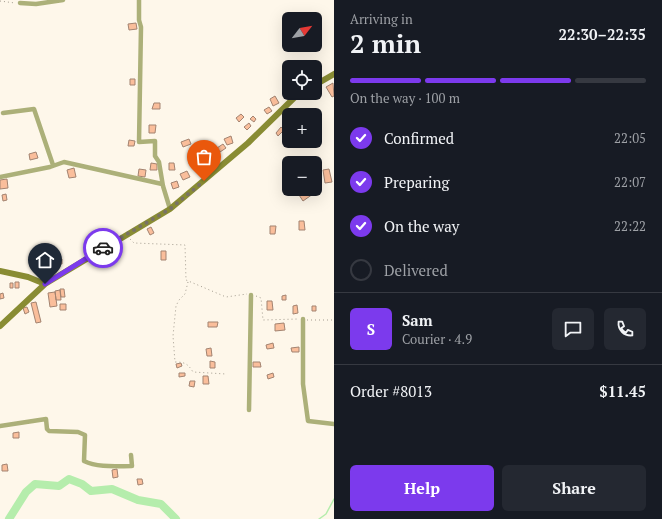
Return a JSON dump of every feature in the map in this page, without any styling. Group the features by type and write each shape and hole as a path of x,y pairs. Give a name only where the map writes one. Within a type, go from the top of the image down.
{"street":[{"path":"20,3 36,4 63,0"},
{"path":"139,0 139,20 141,27 139,142 155,141 155,156 159,162 162,184 170,209"},
{"path":"322,81 334,74"},
{"path":"0,326 45,284 170,209 248,143 292,100"},
{"path":"3,113 34,110 53,165"},
{"path":"0,177 64,162 162,184"},
{"path":"0,271 28,277 45,284"},
{"path":"249,410 251,295"},
{"path":"303,319 303,384 308,421 334,424"},
{"path":"0,426 46,419 47,429 49,431 78,432 85,435 84,461 101,466 132,466 131,455"}],"path":[{"path":"0,1 20,3"},
{"path":"125,235 134,243 185,245 186,280 226,297 251,295 261,298 263,320 334,320"},
{"path":"189,281 185,294 176,306 173,336 175,362 183,362 188,364 193,372 226,374"}],"building":[{"path":"136,23 137,29 129,30 128,24"},
{"path":"130,79 135,79 135,85 130,85"},
{"path":"333,83 334,96 332,97 326,87"},
{"path":"275,96 279,103 273,106 270,99"},
{"path":"154,103 160,103 160,109 152,109"},
{"path":"269,107 272,111 267,114 264,110"},
{"path":"241,114 244,117 239,122 236,118"},
{"path":"253,116 256,119 254,122 250,119"},
{"path":"249,123 251,126 247,130 244,127"},
{"path":"149,125 156,125 155,133 149,133"},
{"path":"281,127 282,128 282,132 278,136 276,133"},
{"path":"231,136 233,143 227,145 224,139"},
{"path":"189,139 191,144 183,147 181,142"},
{"path":"129,140 135,141 134,146 128,146"},
{"path":"223,144 226,148 220,152 217,148"},
{"path":"36,152 38,158 30,160 29,154"},
{"path":"205,160 208,167 204,169 200,162"},
{"path":"151,163 157,164 157,170 150,170"},
{"path":"169,163 174,163 175,170 169,170"},
{"path":"199,164 202,169 196,172 194,166"},
{"path":"74,168 76,177 69,178 67,170"},
{"path":"139,169 146,170 145,177 138,176"},
{"path":"329,169 332,182 325,183 323,170"},
{"path":"187,171 190,177 183,180 180,174"},
{"path":"7,179 8,188 0,189 0,180"},
{"path":"177,181 179,187 173,189 171,183"},
{"path":"6,194 7,200 3,201 2,195"},
{"path":"300,196 310,196 303,201"},
{"path":"299,221 304,221 305,230 299,230"},
{"path":"270,226 276,226 275,234 270,234"},
{"path":"151,227 154,233 150,235 147,229"},
{"path":"161,251 166,251 166,260 161,260"},
{"path":"51,258 62,259 62,264 50,263"},
{"path":"15,282 19,282 19,288 15,288"},
{"path":"10,283 13,283 13,288 10,288"},
{"path":"60,289 64,289 65,297 61,297"},
{"path":"60,290 61,300 56,300 55,291"},
{"path":"55,292 57,306 50,307 48,293"},
{"path":"3,293 4,298 0,299 0,294"},
{"path":"286,295 286,300 282,300 282,296"},
{"path":"267,301 272,301 273,310 267,310"},
{"path":"36,302 41,322 36,323 31,303"},
{"path":"60,304 66,304 66,310 60,310"},
{"path":"297,305 298,313 293,314 293,306"},
{"path":"312,306 316,306 316,311 312,311"},
{"path":"27,307 29,312 25,314 23,308"},
{"path":"208,322 218,322 217,327 208,327"},
{"path":"284,323 285,330 275,331 275,324"},
{"path":"273,343 274,348 267,349 266,345"},
{"path":"299,347 299,352 292,352 291,348"},
{"path":"211,348 212,356 207,356 206,349"},
{"path":"210,361 215,362 215,368 210,368"},
{"path":"253,362 260,362 261,367 253,367"},
{"path":"181,363 182,366 177,368 176,364"},
{"path":"179,373 185,373 185,376 179,377"},
{"path":"273,373 274,377 268,379 267,375"},
{"path":"203,376 208,376 209,384 203,384"},
{"path":"190,381 195,381 194,387 189,386"},
{"path":"19,432 19,438 13,438 13,433"},
{"path":"7,464 8,471 2,471 2,465"},
{"path":"117,469 118,477 113,478 112,470"},
{"path":"137,479 142,479 143,484 138,485"}],"waterway":[{"path":"9,519 26,492 35,484 59,486 69,479 82,484 91,491 112,489 138,500 161,504 176,519"},
{"path":"319,519 326,514 334,499"}],"way so far":[{"path":"103,248 170,209 204,181"}],"route":[{"path":"45,284 103,248"}]}
